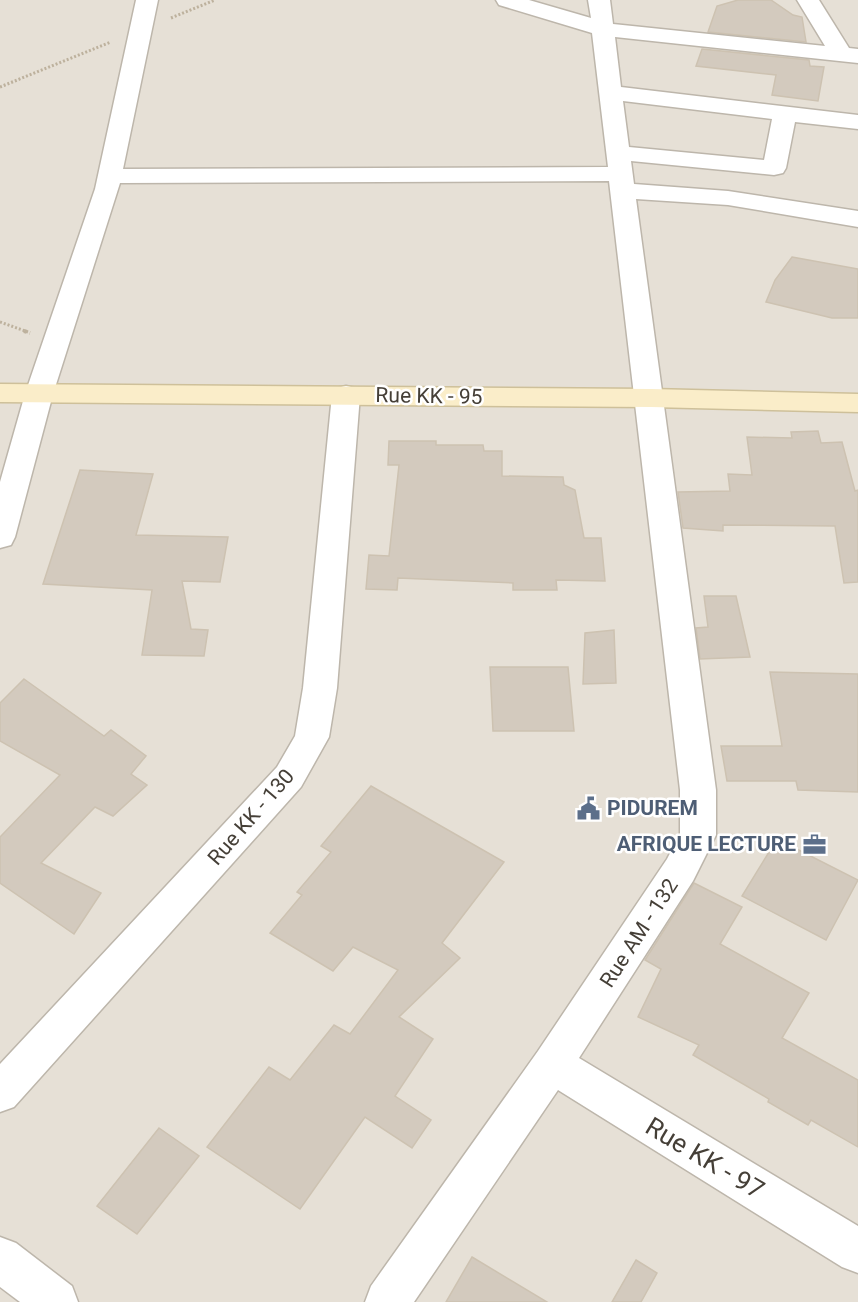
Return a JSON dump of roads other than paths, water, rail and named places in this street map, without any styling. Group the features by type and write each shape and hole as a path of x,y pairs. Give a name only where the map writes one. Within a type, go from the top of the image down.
{"street":[{"path":"0,537 39,394 110,176 147,0"},
{"path":"507,0 603,29 850,55"},
{"name":"Rue AM - 132","path":"387,1302 552,1064 680,870 698,836 698,790 651,398 599,0"},
{"path":"808,0 850,55"},
{"path":"610,93 858,122"},
{"path":"110,176 621,173 774,168 785,113"},
{"path":"621,173 728,198 858,219"},
{"name":"Rue KK - 95","path":"0,393 651,398 858,403"},
{"name":"Rue KK - 130","path":"0,1093 289,777 312,737 320,688 346,395"},
{"name":"Rue KK - 97","path":"552,1064 858,1251"},
{"path":"0,1259 56,1302"}],"place":[{"name":"PIDUREM","path":"589,808"},
{"name":"AFRIQUE LECTURE","path":"814,844"}]}
